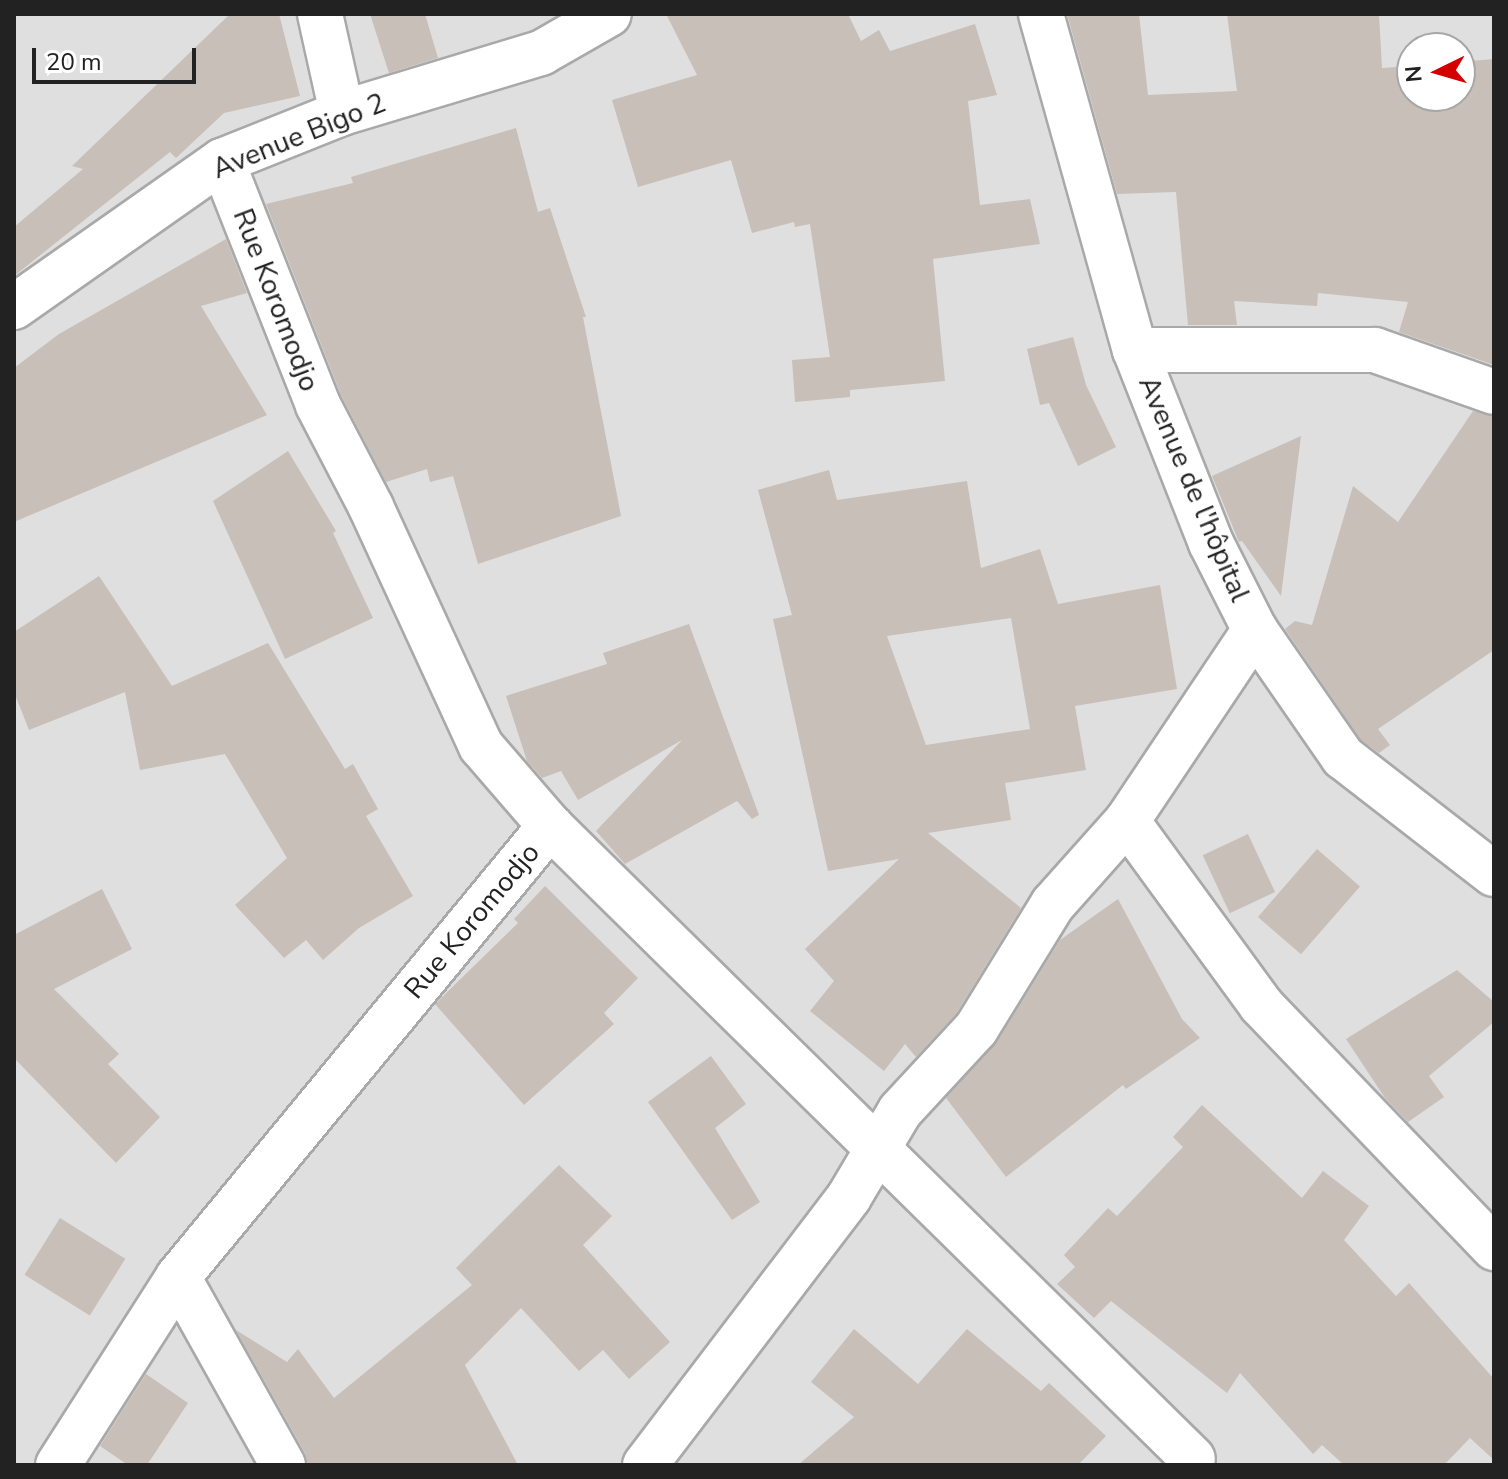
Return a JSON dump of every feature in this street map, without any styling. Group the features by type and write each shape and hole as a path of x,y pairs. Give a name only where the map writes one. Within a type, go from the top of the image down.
{"street":[{"path":"320,14 342,113"},
{"name":"Avenue Bigo 2","path":"14,307 222,161 342,113 541,53 609,14"},
{"name":"Avenue de l'hôpital","path":"1041,14 1135,350 1211,543 1255,630 1343,757 1494,874"},
{"name":"Rue Koromodjo","path":"58,1465 178,1277 550,826 481,746 371,507 318,405 222,161"},
{"path":"1135,350 1375,350 1494,392"},
{"path":"645,1465 849,1197 900,1111 976,1029 1053,904 1127,821 1255,630"},
{"path":"1127,821 1261,1005 1494,1248"},
{"path":"550,826 1193,1459"},
{"path":"178,1277 283,1465"}],"shaded area":[{"path":"14,14 1494,14 1494,1465 14,1465"}],"building":[{"path":"230,14 279,14 300,96 224,113 176,158 170,152 14,276 14,227 83,169 72,166"},
{"path":"370,14 425,14 438,58 389,73"},
{"path":"666,14 848,14 861,41 879,30 890,51 975,24 997,95 968,101 980,205 1030,199 1040,244 933,259 945,381 850,390 850,397 795,402 792,360 830,357 810,224 795,227 794,222 752,233 731,160 638,187 612,100 697,75"},
{"path":"1067,14 1139,14 1148,95 1237,91 1227,14 1379,14 1382,68 1396,67 1396,112 1476,112 1476,61 1494,59 1494,365 1399,332 1408,302 1318,293 1317,306 1234,301 1237,325 1188,325 1176,192 1117,194"},
{"path":"516,128 538,212 550,208 586,317 583,317 621,516 478,564 453,476 430,482 427,469 386,482 341,395 266,204 353,183 351,177"},
{"path":"226,239 247,293 201,306 267,415 14,522 14,368 59,334"},
{"path":"1073,337 1086,385 1116,447 1078,466 1049,403 1040,405 1027,349"},
{"path":"1473,411 1494,416 1494,650 1378,729 1390,745 1379,753 1361,740 1285,629 1295,621 1312,625 1353,486 1398,522"},
{"path":"1301,436 1281,596 1242,541 1239,542 1212,476"},
{"path":"288,451 336,531 333,533 373,618 285,659 213,501"},
{"path":"829,470 837,500 967,481 981,568 1040,549 1058,604 1160,585 1177,689 1075,706 1086,770 1005,783 1011,820 928,833 1021,908 956,1014 916,1057 905,1044 884,1071 810,1011 834,981 805,949 899,859 828,871 773,619 792,615 758,490","holes":["1011,618 1030,729 926,745 887,636"]},
{"path":"99,576 172,686 268,643 345,769 353,764 378,809 366,816 413,896 359,928 323,960 306,940 284,958 235,905 287,858 225,754 140,770 125,692 29,730 14,692 14,632"},
{"path":"689,624 759,815 752,819 737,801 625,864 596,831 682,740 578,800 561,771 542,778 527,761 506,696 607,664 603,653"},
{"path":"1248,834 1275,892 1230,913 1203,855"},
{"path":"1317,849 1360,886 1301,954 1258,917"},
{"path":"545,886 638,978 604,1013 614,1024 524,1105 435,1004 518,923 514,919"},
{"path":"102,889 132,949 54,989 119,1054 108,1064 160,1117 116,1163 14,1058 14,935"},
{"path":"1118,899 1182,1019 1200,1038 1126,1089 1123,1085 1006,1177 946,1098 997,1042 1060,940"},
{"path":"1457,970 1494,1002 1494,1022 1429,1076 1444,1097 1408,1122 1385,1098 1346,1039"},
{"path":"711,1056 746,1104 715,1128 760,1202 732,1220 648,1102"},
{"path":"1202,1105 1302,1198 1323,1171 1369,1206 1344,1240 1396,1296 1409,1283 1494,1379 1494,1460 1470,1438 1444,1465 1344,1465 1322,1445 1313,1454 1240,1373 1227,1393 1111,1301 1094,1318 1057,1284 1075,1267 1064,1255 1108,1208 1117,1216 1183,1147 1173,1137"},
{"path":"559,1165 612,1216 583,1245 670,1342 629,1379 603,1350 579,1371 521,1308 465,1365 518,1465 308,1465 305,1453 236,1330 287,1362 298,1349 334,1398 472,1285 456,1268"},
{"path":"60,1218 125,1259 90,1316 24,1275"},
{"path":"854,1329 918,1384 967,1329 1041,1391 1049,1383 1106,1436 1078,1465 798,1465 854,1417 811,1382"},
{"path":"146,1374 188,1403 147,1465 128,1465 100,1446"}]}
